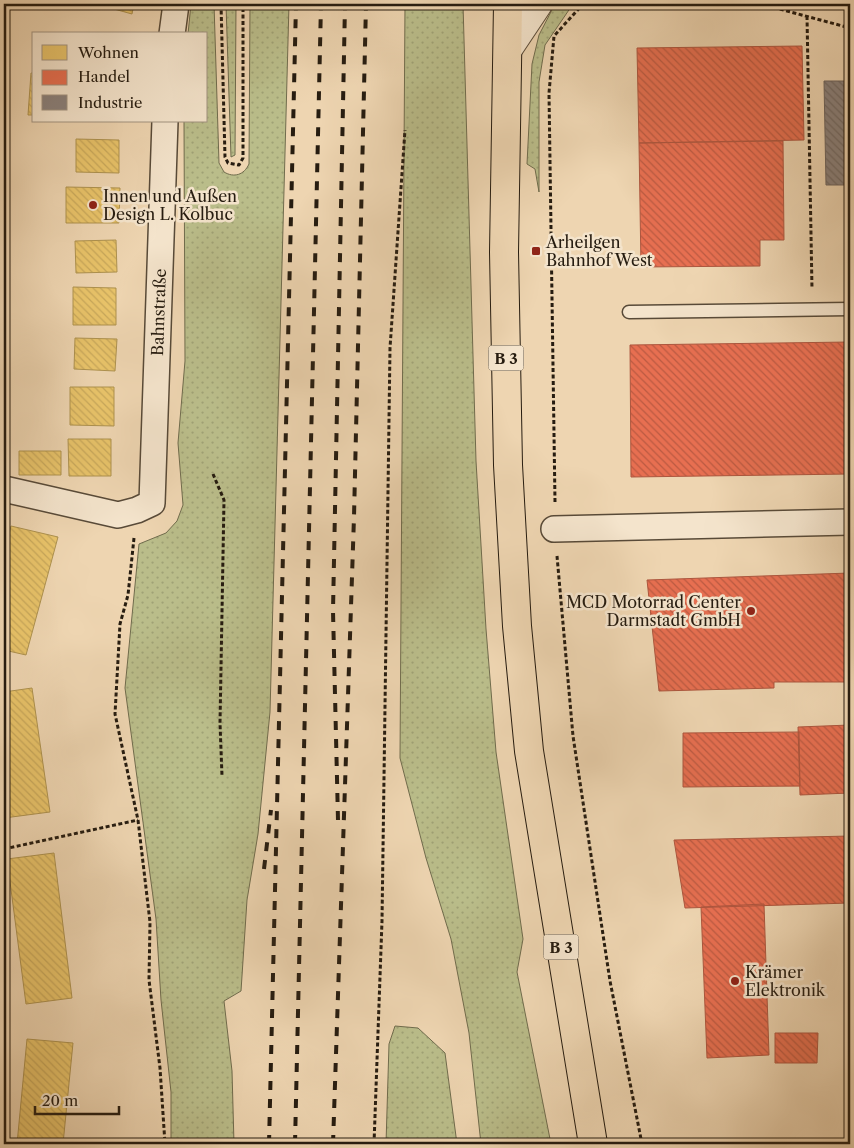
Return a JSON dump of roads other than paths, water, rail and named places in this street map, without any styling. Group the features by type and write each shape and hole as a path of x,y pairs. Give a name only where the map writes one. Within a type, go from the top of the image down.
{"main road":[{"name":"B 3","path":"508,4 504,252 508,465 516,626 529,750 593,1144"}],"street":[{"path":"172,32 176,4"},
{"path":"508,49 538,4"},
{"name":"Bahnstraße","path":"4,489 118,515 137,510 152,503 165,122"},
{"path":"554,529 850,522"}],"lane":[{"path":"629,312 850,309"}],"railway":[{"path":"269,1144 296,4"},
{"path":"295,1144 321,4"},
{"path":"338,820 333,611 345,4"},
{"path":"333,1144 354,517 366,4"},
{"path":"264,869 271,810"}],"place":[{"name":"Innen und Außen Design L. Kolbuc","path":"93,205"},
{"name":"Arheilgen Bahnhof West","path":"536,251"},
{"name":"MCD Motorrad Center Darmstadt GmbH","path":"751,611"},
{"name":"Krämer Elektronik","path":"735,981"}]}
